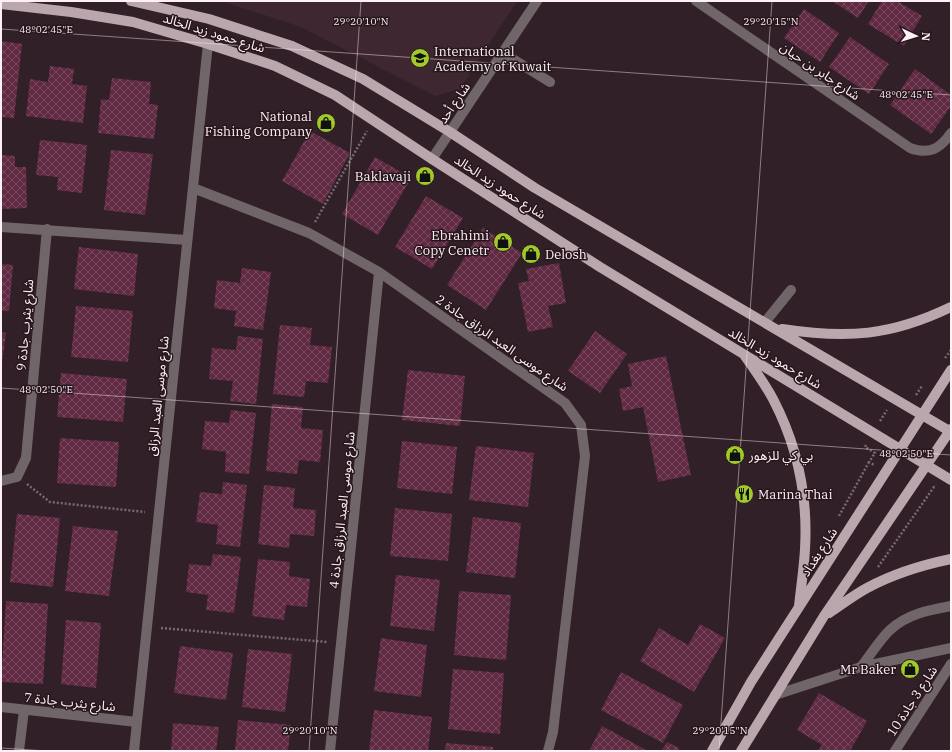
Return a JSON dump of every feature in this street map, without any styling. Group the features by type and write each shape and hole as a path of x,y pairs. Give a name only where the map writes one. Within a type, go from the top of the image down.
{"main road":[{"name":"شارع حمود زيد الخالد","path":"131,1 209,19 292,46 363,79 450,132 535,188 950,431"},
{"name":"شارع حمود زيد الخالد","path":"1,4 71,12 133,22 275,66 334,94 600,267 951,480"},
{"path":"777,329 832,335 871,333 912,323 951,307"},
{"path":"744,354 781,415 799,470 804,496 806,530 799,608"},
{"name":"شارع بغداد","path":"712,751 751,682 951,370"},
{"path":"741,751 824,616 950,431"},
{"path":"824,616 866,588 920,566 951,559"}],"street":[{"name":"شارع أحد","path":"432,159 537,1"},
{"name":"شارع جابر بن حيان","path":"696,1 910,148 918,151 933,150 940,146 951,133"},
{"name":"شارع موسى العبد الرزاق","path":"134,751 208,44"},
{"path":"503,53 550,82"},
{"name":"شارع موسى العبد الرزاق جادة 2","path":"193,188 309,233 379,272 565,403 581,425 585,456 553,732 548,751"},
{"path":"1,227 47,229 187,240"},
{"name":"شارع يثرب جادة 9","path":"17,477 26,458 47,229"},
{"name":"شارع موسى العبد الرزاق جادة 4","path":"330,751 379,272"},
{"path":"765,322 791,290"},
{"path":"1,481 17,477"},
{"path":"861,667 890,630 909,617 924,611 951,606"},
{"path":"775,695 861,667 951,648"},
{"name":"شارع 3 جادة 10","path":"895,751 951,664"},
{"name":"شارع يثرب جادة 7","path":"1,707 137,722"},
{"path":"19,751 24,710"}],"path":[{"path":"309,233 373,120"},
{"path":"838,518 869,462"},
{"path":"17,477 50,502 159,514"},
{"path":"876,570 934,487 939,490"},
{"path":"147,626 341,643"}],"shaded area":[{"name":"International Academy of Kuwait","path":"221,1 517,1 460,89 435,96 301,27"}],"building":[{"path":"832,1 869,1 858,18"},
{"path":"882,1 897,1 922,16 904,46 868,24"},
{"path":"804,9 839,33 820,62 784,38"},
{"path":"850,37 889,64 869,94 829,67"},
{"path":"1,41 22,44 14,118 1,117"},
{"path":"50,66 74,69 72,84 87,86 83,123 26,116 30,79 48,82"},
{"path":"915,69 951,95 951,106 931,134 890,105"},
{"path":"112,78 151,82 149,104 158,105 154,139 98,133 101,99 109,100"},
{"path":"310,131 350,153 323,204 282,181"},
{"path":"40,140 87,145 82,193 57,190 58,177 36,175"},
{"path":"111,150 153,154 145,215 104,210"},
{"path":"1,155 15,156 15,167 26,167 27,208 1,209"},
{"path":"375,157 411,178 378,235 342,214"},
{"path":"426,196 463,218 432,269 395,247"},
{"path":"483,228 522,253 486,310 447,285"},
{"path":"79,247 138,254 134,296 74,289"},
{"path":"559,263 566,303 548,306 553,327 528,332 518,283 529,281 526,269"},
{"path":"1,264 13,265 9,311 1,311"},
{"path":"242,268 271,272 263,330 234,326 236,311 214,308 217,280 240,283"},
{"path":"76,306 133,311 128,362 71,357"},
{"path":"280,325 312,328 310,345 332,347 328,383 306,381 304,397 273,394"},
{"path":"595,331 627,354 600,393 568,371"},
{"path":"1,332 6,333 2,363 1,363"},
{"path":"238,336 263,339 256,404 230,401 233,381 209,379 212,348 236,350"},
{"path":"666,356 691,475 658,482 643,407 623,411 619,389 632,386 628,364"},
{"path":"408,370 465,376 460,426 402,420"},
{"path":"61,373 127,379 123,422 57,417"},
{"path":"272,404 303,407 301,428 323,430 320,462 299,460 297,474 266,471"},
{"path":"231,410 256,413 249,474 225,472 226,452 202,449 205,421 229,423"},
{"path":"60,438 119,442 116,487 57,483"},
{"path":"402,441 457,447 452,494 397,488"},
{"path":"476,446 534,453 528,507 469,500"},
{"path":"223,482 247,485 240,547 216,544 218,525 196,522 200,492 222,494"},
{"path":"264,485 295,488 293,508 316,510 314,536 290,534 289,548 258,544"},
{"path":"395,508 452,514 448,561 390,556"},
{"path":"17,514 60,518 53,587 10,582"},
{"path":"473,517 521,523 515,578 466,572"},
{"path":"73,526 118,531 109,596 65,591"},
{"path":"213,554 241,557 234,613 206,610 208,595 186,592 189,564 211,566"},
{"path":"258,559 290,562 289,576 310,579 307,607 286,605 284,620 252,616"},
{"path":"396,575 440,580 434,631 390,626"},
{"path":"459,591 511,595 506,660 454,655"},
{"path":"6,601 48,604 43,684 1,682"},
{"path":"66,620 101,623 96,688 61,684"},
{"path":"700,624 725,638 694,692 640,661 659,628 688,645"},
{"path":"381,638 427,645 421,697 374,691"},
{"path":"180,646 233,653 226,700 174,693"},
{"path":"248,649 292,654 285,712 242,707"},
{"path":"453,669 504,673 500,734 448,729"},
{"path":"621,672 683,705 663,743 601,710"},
{"path":"819,693 867,721 850,751 818,751 822,745 797,730"},
{"path":"374,710 432,717 428,751 369,751"},
{"path":"238,720 291,725 288,751 235,751"},
{"path":"173,723 219,727 216,751 171,751"},
{"path":"602,726 648,751 589,751"},
{"path":"667,742 679,748 678,751 661,751"},
{"path":"446,743 493,747 493,751 445,751"}],"place":[{"name":"International Academy of Kuwait","path":"420,58"},
{"name":"National Fishing Company","path":"326,123"},
{"name":"Baklavaji","path":"425,176"},
{"name":"Ebrahimi Copy Cenetr","path":"503,242"},
{"name":"Delosh","path":"531,254"},
{"name":"بي كي للزهور","path":"735,455"},
{"name":"Marina Thai","path":"744,494"},
{"name":"Mr Baker","path":"910,669"}]}
